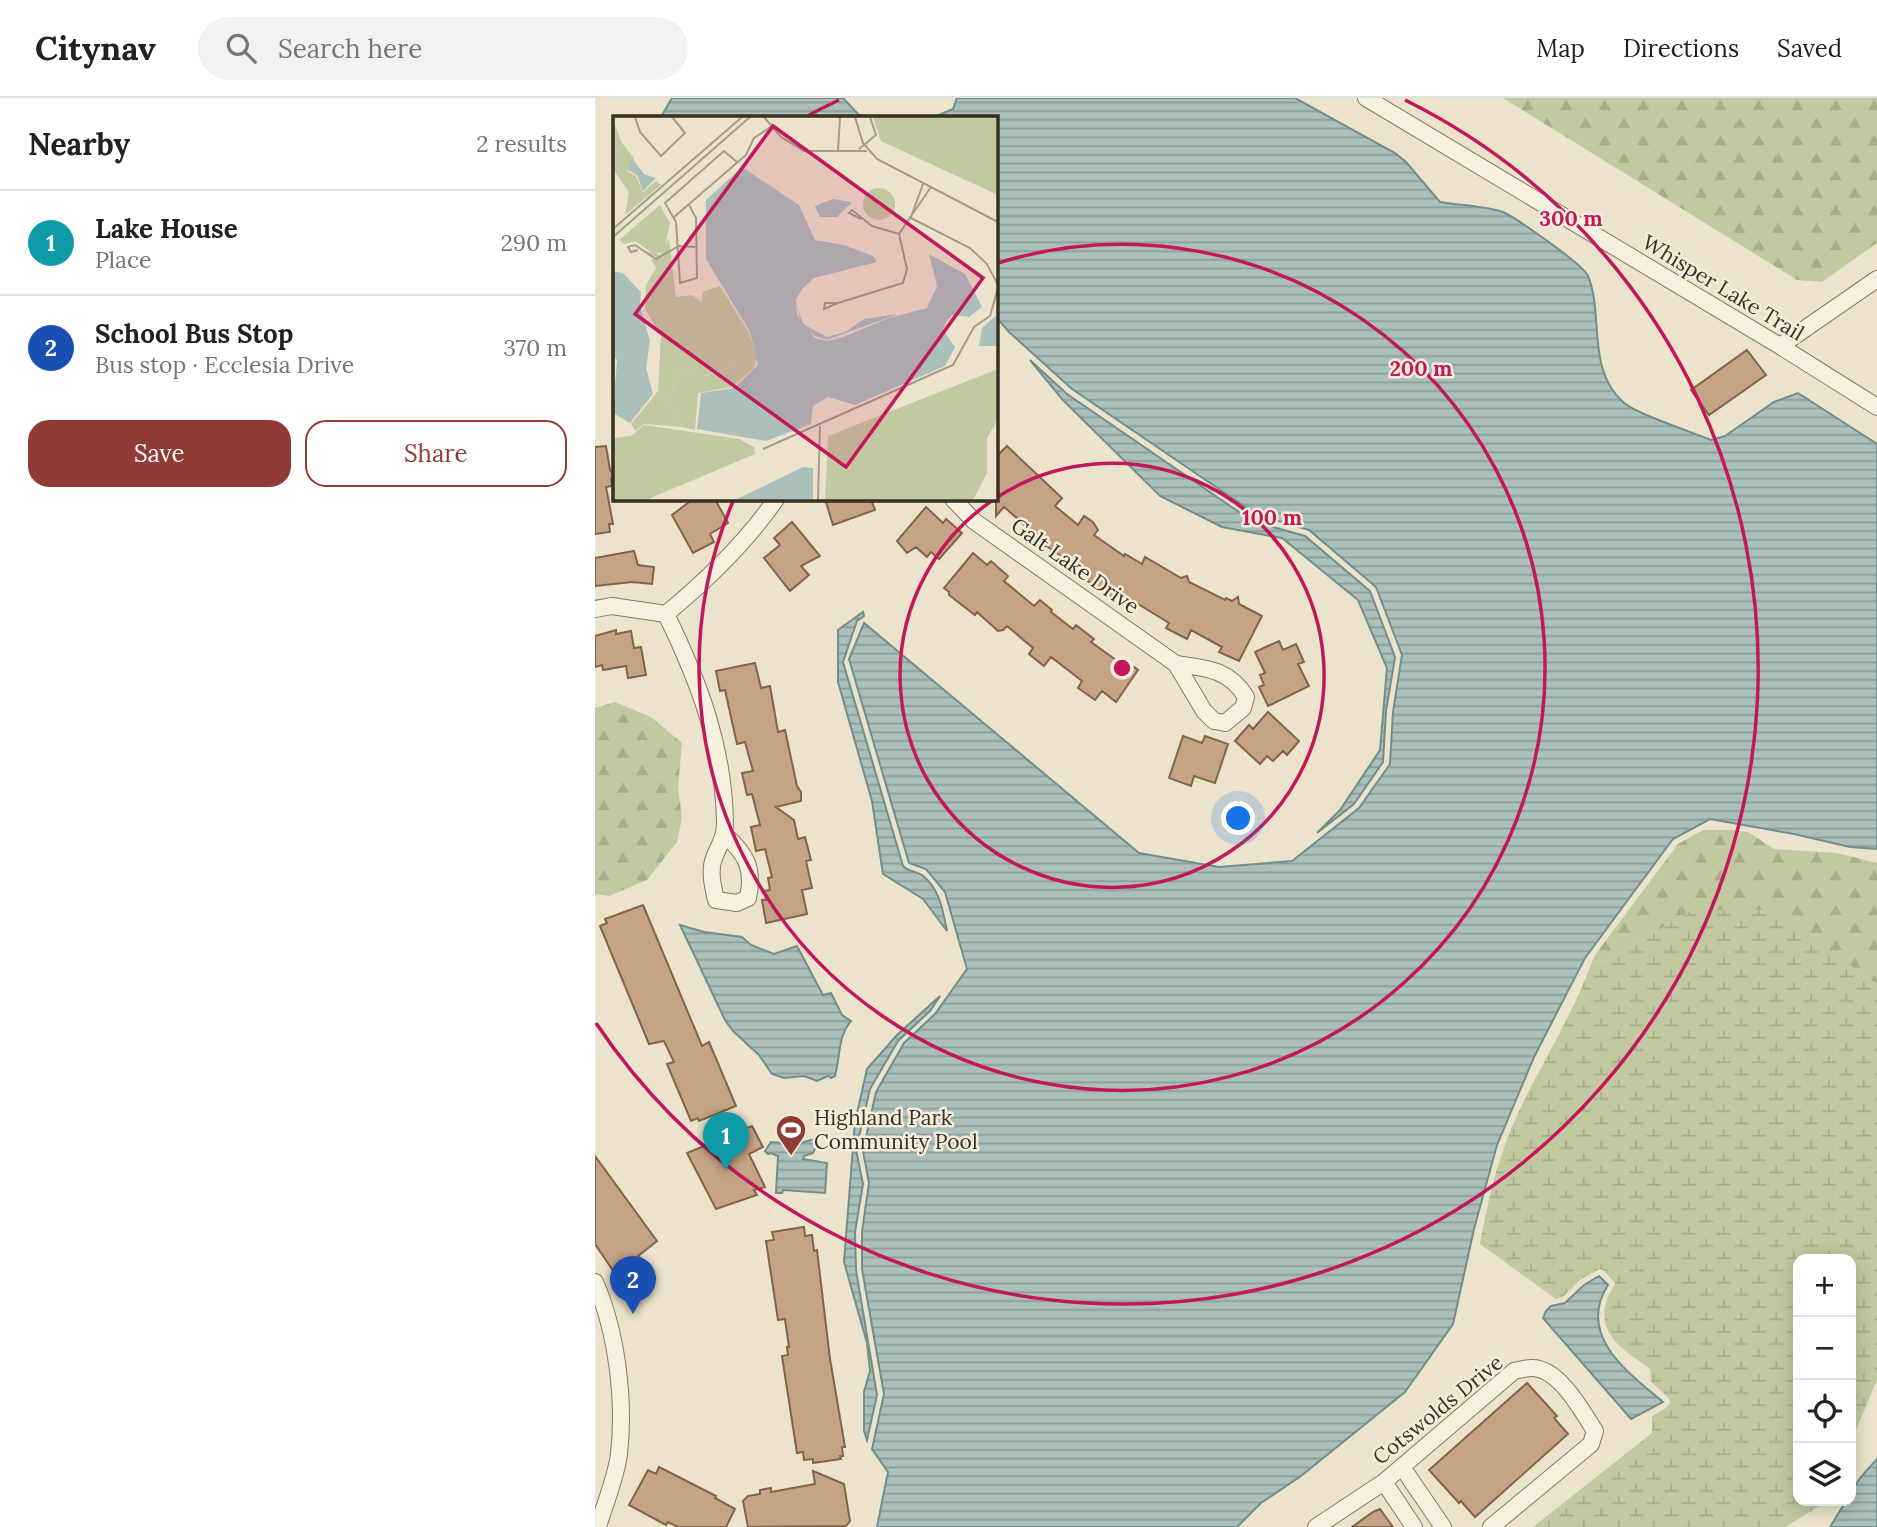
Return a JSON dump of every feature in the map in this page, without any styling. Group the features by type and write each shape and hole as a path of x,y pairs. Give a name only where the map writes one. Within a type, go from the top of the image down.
{"street":[{"name":"Whisper Lake Trail","path":"1366,98 1877,407"},
{"path":"1780,346 1877,279"},
{"path":"666,614 737,548 756,528 775,500"},
{"name":"Galt Lake Drive","path":"954,500 974,521 1176,664 1204,710 1214,721 1225,723 1244,708 1246,697 1228,675 1176,664"},
{"path":"595,609 612,607 666,614"},
{"path":"666,614 709,716 720,761 725,799 725,835"},
{"path":"595,1282 615,1348 619,1398 619,1455 600,1527"},
{"name":"Cotswolds Drive","path":"1316,1527 1384,1482 1514,1371 1534,1368 1550,1374 1570,1392 1595,1431 1591,1444 1490,1527"},
{"path":"1402,1467 1443,1527"},
{"path":"1384,1482 1414,1527"}],"green space":[{"path":"1503,98 1877,98 1877,243 1822,282 1797,280"},
{"path":"615,702 651,717 682,743 678,787 682,818 677,842 647,880 609,896 595,894 595,708"},
{"path":"1703,830 1748,832 1774,849 1837,853 1877,863 1877,984 1843,961 1692,910 1609,960 1592,962 1678,844"},
{"path":"1692,910 1771,910 1877,984 1877,1380 1856,1430 1856,1254 1793,1254 1793,1506 1819,1506 1785,1527 1533,1527 1652,1433 1652,1416 1670,1403 1669,1398 1651,1382 1650,1369 1622,1348 1609,1332 1604,1312 1615,1283 1604,1271 1600,1269 1580,1280 1563,1297 1556,1299 1480,1244 1500,1159 1512,1127 1576,1000 1592,962 1609,960"}],"water":[{"path":"672,98 843,98 859,115 866,116 662,116"},
{"path":"957,98 1295,98 1395,153 1440,202 1503,212 1549,242 1584,270 1593,291 1604,374 1612,389 1630,407 1711,440 1725,436 1774,402 1798,393 1877,444 1877,849 1850,847 1710,819 1673,839 1585,958 1534,1057 1497,1145 1474,1229 1453,1324 1405,1392 1301,1476 1261,1503 1237,1527 877,1527 888,1472 872,1449 884,1394 862,1269 862,1232 869,1183 863,1151 876,1092 904,1043 935,1014 967,969 945,892 926,869 909,863 849,659 864,623 1139,853 1219,867 1292,861 1359,808 1390,764 1393,712 1402,655 1376,587 1309,530 1257,515 1072,389 997,318 997,116 936,116 953,109"},
{"path":"1030,360 1067,394 1252,521 1305,536 1370,591 1395,657 1386,711 1383,762 1354,804 1317,833 1340,810 1380,750 1387,668 1358,600 1282,538 1222,527 1160,496 1062,399"},
{"path":"863,612 864,616 857,621 843,662 903,866 922,875 933,887 940,901 947,931 923,899 883,874 872,801 838,682 838,630"},
{"path":"680,925 704,932 742,937 751,945 774,954 797,946 823,995 831,993 842,1015 851,1021 842,1040 835,1076 817,1081 804,1076 784,1078 772,1074 759,1055 725,1020"},
{"path":"940,996 930,1011 898,1041 870,1089 856,1150 863,1184 855,1232 856,1270 877,1395 867,1440 864,1431 864,1392 870,1371 867,1343 844,1262 855,1122 867,1069 897,1035"},
{"name":"Highland Park Community Pool","path":"787,1120 800,1125 797,1144 815,1139 819,1146 803,1159 827,1163 825,1193 783,1190 782,1193 776,1193 778,1156 765,1151 771,1142 784,1143 783,1128"},
{"path":"1599,1276 1608,1285 1600,1303 1598,1320 1602,1336 1622,1365 1663,1402 1631,1419 1543,1318 1551,1306 1565,1303 1584,1285"},
{"path":"1877,1459 1877,1527 1830,1527 1843,1506 1856,1506 1856,1485"}],"building":[{"path":"1747,350 1766,375 1709,415 1691,390"},
{"path":"606,446 610,470 613,473 612,486 606,487 613,524 609,524 610,532 595,534 595,447"},
{"path":"1007,446 1062,498 1055,506 1078,525 1084,516 1093,522 1098,530 1094,535 1124,556 1125,554 1142,564 1145,557 1181,578 1187,576 1189,582 1225,600 1226,598 1232,601 1238,597 1239,604 1262,616 1239,661 1219,652 1222,647 1191,630 1187,639 1166,628 1169,623 1125,596 1121,603 1102,591 1073,571 1076,567 1045,545 1042,548 1023,532 1027,527 1004,507 996,516 997,456"},
{"path":"692,500 716,500 728,523 710,534 714,542 693,553 672,515"},
{"path":"825,500 871,500 875,510 833,525"},
{"path":"926,507 943,523 946,519 962,533 939,559 931,552 927,557 916,547 907,553 897,541"},
{"path":"792,522 820,556 801,566 809,575 790,591 764,558 780,545 774,538"},
{"path":"634,551 638,565 654,567 652,584 632,582 595,586 595,558"},
{"path":"973,553 987,565 991,561 1008,576 1004,581 1034,606 1040,600 1073,629 1076,625 1094,639 1091,642 1116,660 1126,661 1138,670 1116,702 1102,691 1095,700 1078,688 1082,681 1051,657 1044,666 1029,654 1033,648 1007,626 998,631 977,612 975,615 949,595 944,588"},
{"path":"616,630 616,634 631,631 634,648 641,647 646,675 628,678 626,666 603,670 602,665 595,667 595,636"},
{"path":"1279,641 1283,650 1296,644 1304,662 1298,664 1309,686 1268,706 1259,687 1264,685 1260,675 1265,673 1255,652"},
{"path":"755,663 761,688 770,686 778,732 785,730 797,786 801,792 801,801 776,807 794,820 798,839 805,837 811,860 806,861 812,888 802,890 807,914 766,923 762,900 766,900 764,891 770,890 768,878 772,877 765,849 756,851 751,827 760,825 752,794 747,795 742,773 753,771 745,742 737,744 725,690 720,691 716,671"},
{"path":"1268,712 1299,741 1287,755 1283,751 1273,761 1267,756 1260,764 1235,741 1249,725 1253,729"},
{"path":"1183,736 1202,743 1205,736 1228,744 1215,783 1194,776 1191,786 1169,778"},
{"path":"643,905 702,1046 709,1042 736,1106 699,1121 698,1118 691,1121 667,1064 674,1062 664,1041 649,1044 600,926 607,923 605,919"},
{"path":"752,1126 763,1147 749,1154 765,1187 754,1190 757,1195 716,1209 687,1153"},
{"path":"595,1156 657,1241 638,1256 640,1258 616,1275 595,1244"},
{"path":"804,1227 805,1236 812,1235 814,1251 817,1250 830,1359 845,1447 842,1447 841,1459 813,1463 813,1459 804,1460 803,1452 797,1453 782,1356 788,1355 789,1347 785,1319 778,1320 766,1241 774,1240 772,1232"},
{"path":"1527,1383 1557,1416 1554,1418 1568,1434 1475,1517 1429,1470"},
{"path":"659,1467 716,1496 715,1498 735,1509 726,1527 678,1527 668,1522 666,1525 629,1505 648,1470 656,1474"},
{"path":"813,1471 844,1484 850,1521 846,1526 748,1527 743,1501 748,1496 771,1488 771,1492 815,1484"},
{"path":"1380,1509 1393,1527 1352,1527 1373,1512"}],"place":[{"name":"Highland Park Community Pool","path":"791,1157"},
{"name":"Lake House","path":"726,1170"},
{"name":"School Bus Stop","path":"633,1314"}]}
